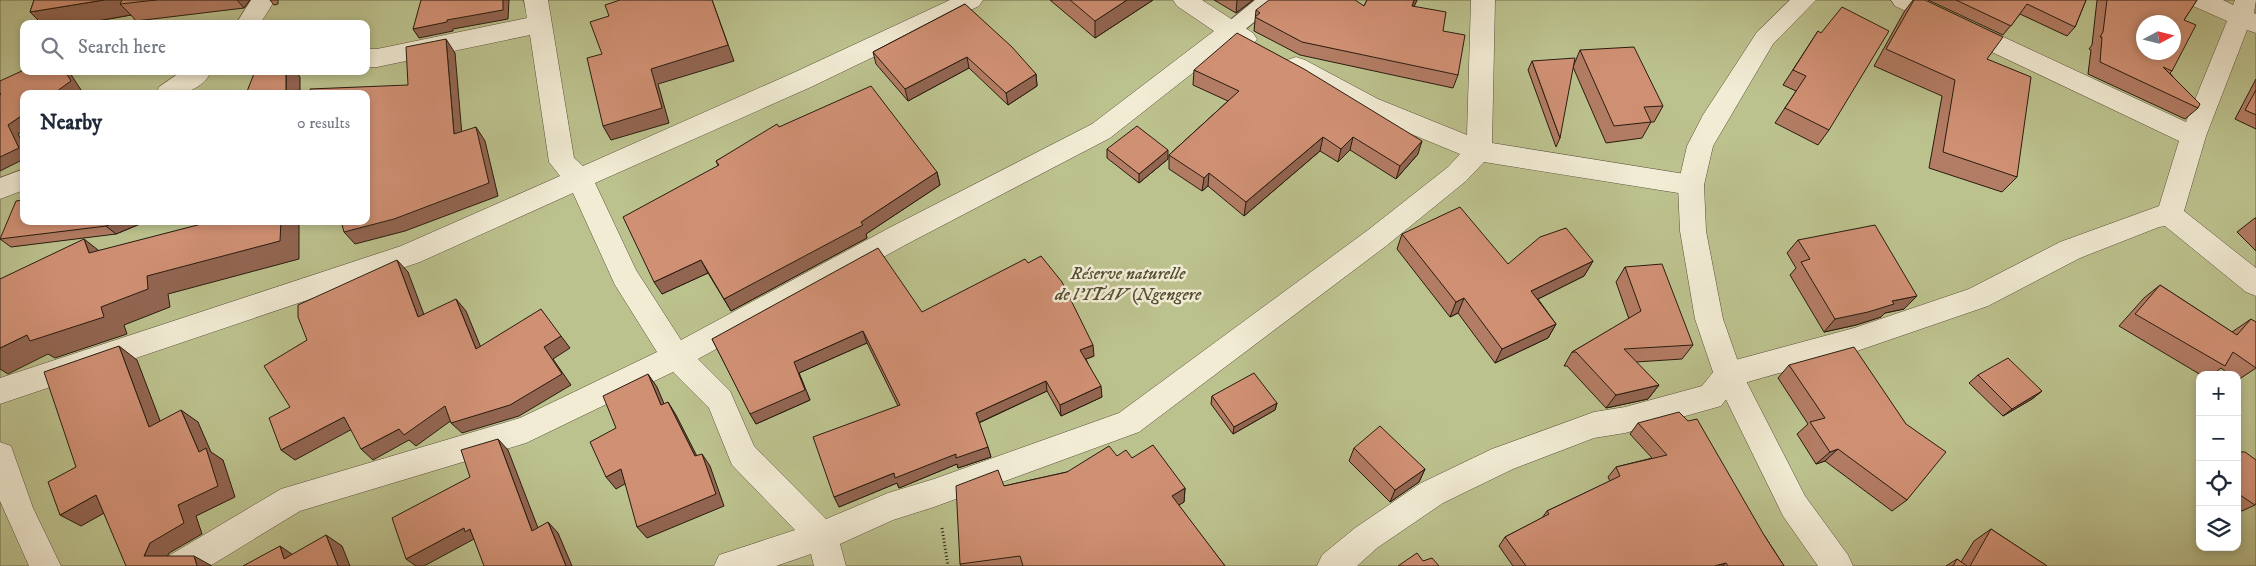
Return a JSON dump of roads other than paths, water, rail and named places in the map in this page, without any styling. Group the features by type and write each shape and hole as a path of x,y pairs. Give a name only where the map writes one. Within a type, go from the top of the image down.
{"street":[{"path":"251,20 264,0"},
{"path":"0,391 410,254 802,80 971,0"},
{"path":"1186,0 1230,31 1369,106 1479,151 1691,185"},
{"path":"730,566 822,536 888,506 934,493 1129,423 1377,238 1457,174 1479,151 1483,0"},
{"path":"1804,0 1765,38 1712,122 1700,146 1691,185 1693,231 1709,319 1728,375 1794,506 1837,566"},
{"path":"1903,0 2193,136"},
{"path":"2170,215 2193,136 2248,14 2201,0"},
{"path":"370,58 377,58 537,12 562,162 580,179 625,277 676,357 720,400 743,455 822,536 830,566"},
{"path":"181,566 292,499 526,430 676,357 898,236 1101,131 1230,31"},
{"path":"174,90 194,75"},
{"path":"0,189 20,181"},
{"path":"1333,566 1366,538 1432,493 1502,459 1594,425 1625,420 1710,396 1728,375 1854,340 1978,298 2070,250 2157,217 2170,215 2256,284"},
{"path":"0,456 19,512 45,566"}],"lane":[{"path":"1230,31 1268,0"}],"park label":[{"name":"Réserve naturelle de l'ITAV (Ngengere","path":"1128,283"}]}
